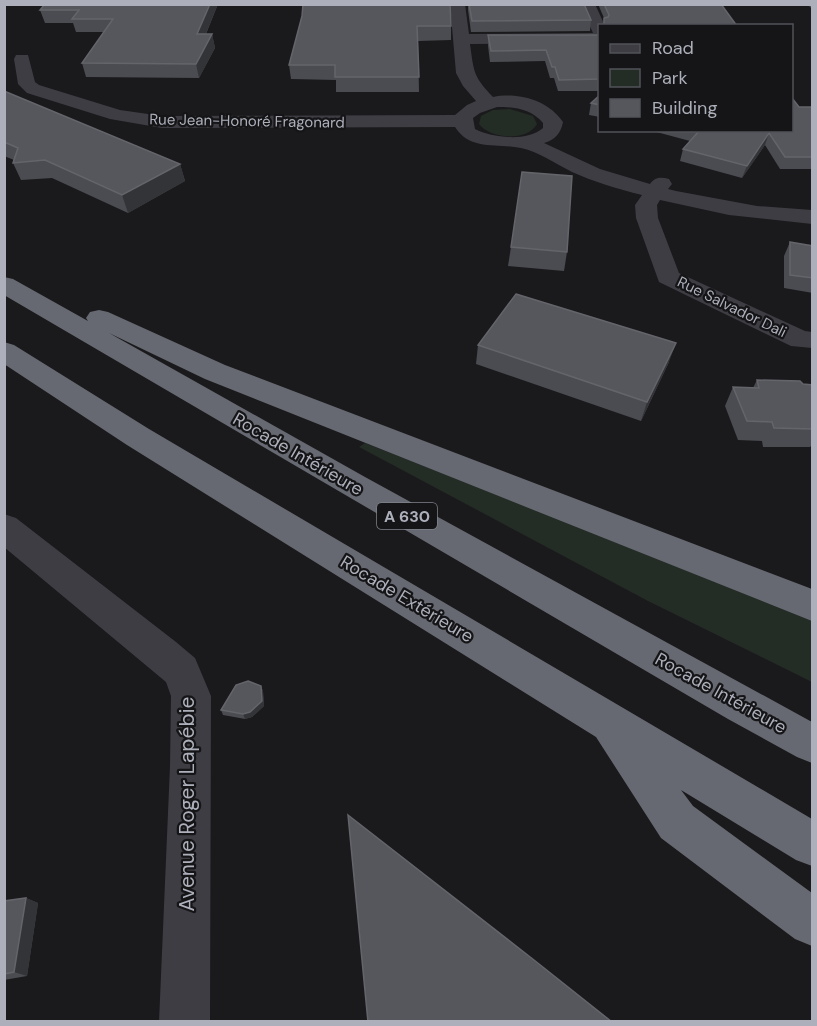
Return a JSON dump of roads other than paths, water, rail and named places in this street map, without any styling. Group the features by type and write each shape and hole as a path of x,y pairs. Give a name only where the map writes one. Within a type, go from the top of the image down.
{"highway":[{"path":"4,273 215,372 422,455 813,604"},
{"name":"Rocade Intérieure","path":"4,284 742,706 813,743"},
{"name":"Rocade Extérieure","path":"4,351 138,437 813,844"},
{"path":"606,720 677,822 813,922"}],"street":[{"path":"457,4 465,73 469,82 488,103"},
{"path":"587,4 598,28"},
{"path":"461,39 598,38"},
{"name":"Rue Jean-Honoré Fragonard","path":"22,59 27,84 33,89 140,120 463,121"},
{"path":"488,103 521,103 548,114 553,122 552,130 534,140 503,143 482,139 465,128 463,121 469,110 488,103"},
{"path":"534,140 590,172 658,188 734,210 813,218"},
{"path":"658,188 813,207"},
{"name":"Rue Salvador Dali","path":"658,188 646,205 647,218 668,277 801,340 813,340"},
{"name":"Avenue Roger Lapébie","path":"4,527 163,654 181,671 191,696 184,1022"}]}
